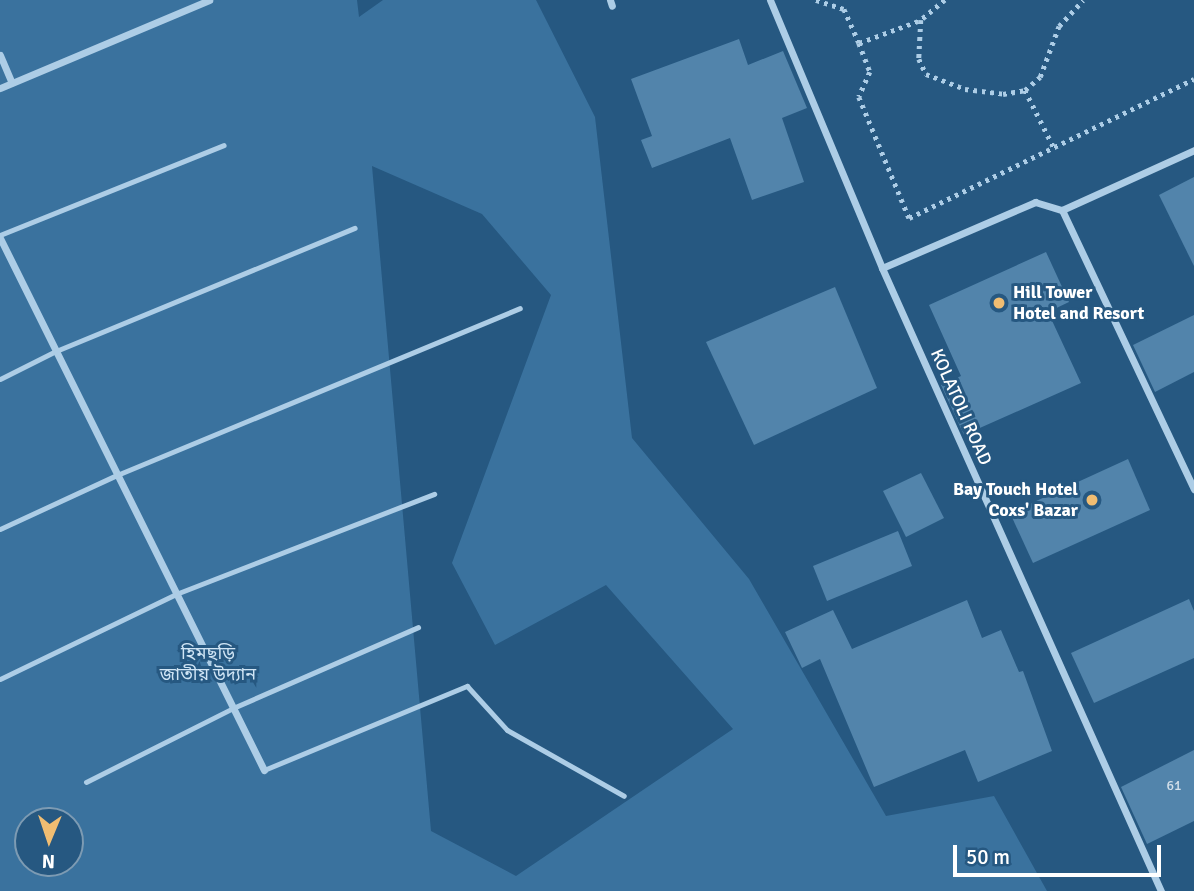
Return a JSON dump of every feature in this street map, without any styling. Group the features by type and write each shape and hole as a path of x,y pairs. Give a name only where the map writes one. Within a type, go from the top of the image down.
{"street":[{"path":"0,88 209,0"},
{"name":"KOLATOLI ROAD","path":"769,0 882,268 1161,891"},
{"path":"0,55 12,83"},
{"path":"882,268 1035,202 1062,210 1194,150"},
{"path":"1062,210 1194,489"},
{"path":"0,237 264,770"}],"lane":[{"path":"0,237 224,145"},
{"path":"0,379 55,351 355,228"},
{"path":"0,529 117,475 520,308"},
{"path":"0,679 176,594 434,494"},
{"path":"86,782 233,708 418,627"},
{"path":"264,770 467,686 507,730 624,796"}],"path":[{"path":"816,0 844,9 859,43 870,72 859,97 909,218 1194,79"},
{"path":"859,43 921,20 936,2 946,0"},
{"path":"921,20 919,59 926,74 965,89 1003,94 1025,90 1040,77 1059,26 1083,0"},
{"path":"1025,90 1054,148"}],"green space":[{"name":"হিমছড়ি জাতীয় উদ্যান","path":"0,0 357,0 359,17 383,0 536,0 595,117 632,438 749,579 886,816 994,796 1047,891 0,891","holes":["372,166 482,214 551,295 452,563 495,645 606,585 733,729 516,876 431,831"]}],"building":[{"path":"739,39 748,65 783,51 807,108 782,118 804,182 752,200 730,138 652,168 641,140 652,136 631,79"},
{"path":"1194,177 1194,266 1159,195"},
{"path":"1046,252 1069,302 1048,312 1081,383 964,435 941,385 961,376 929,305"},
{"path":"835,287 877,388 754,445 706,342"},
{"path":"1194,315 1194,372 1155,392 1133,345"},
{"path":"1128,459 1150,510 1033,563 1010,513"},
{"path":"921,473 944,518 906,537 883,491"},
{"path":"898,531 912,566 827,601 813,566"},
{"path":"1189,599 1194,611 1194,658 1094,703 1071,653"},
{"path":"967,600 982,638 1001,630 1019,672 1023,671 1052,751 978,782 965,750 874,787 820,659 802,668 785,632 833,610 852,649"},
{"path":"1194,750 1194,821 1147,844 1121,787"}],"place":[{"name":"Hill Tower Hotel and Resort","path":"999,303"},
{"name":"Bay Touch Hotel Coxs' Bazar","path":"1092,500"}]}
